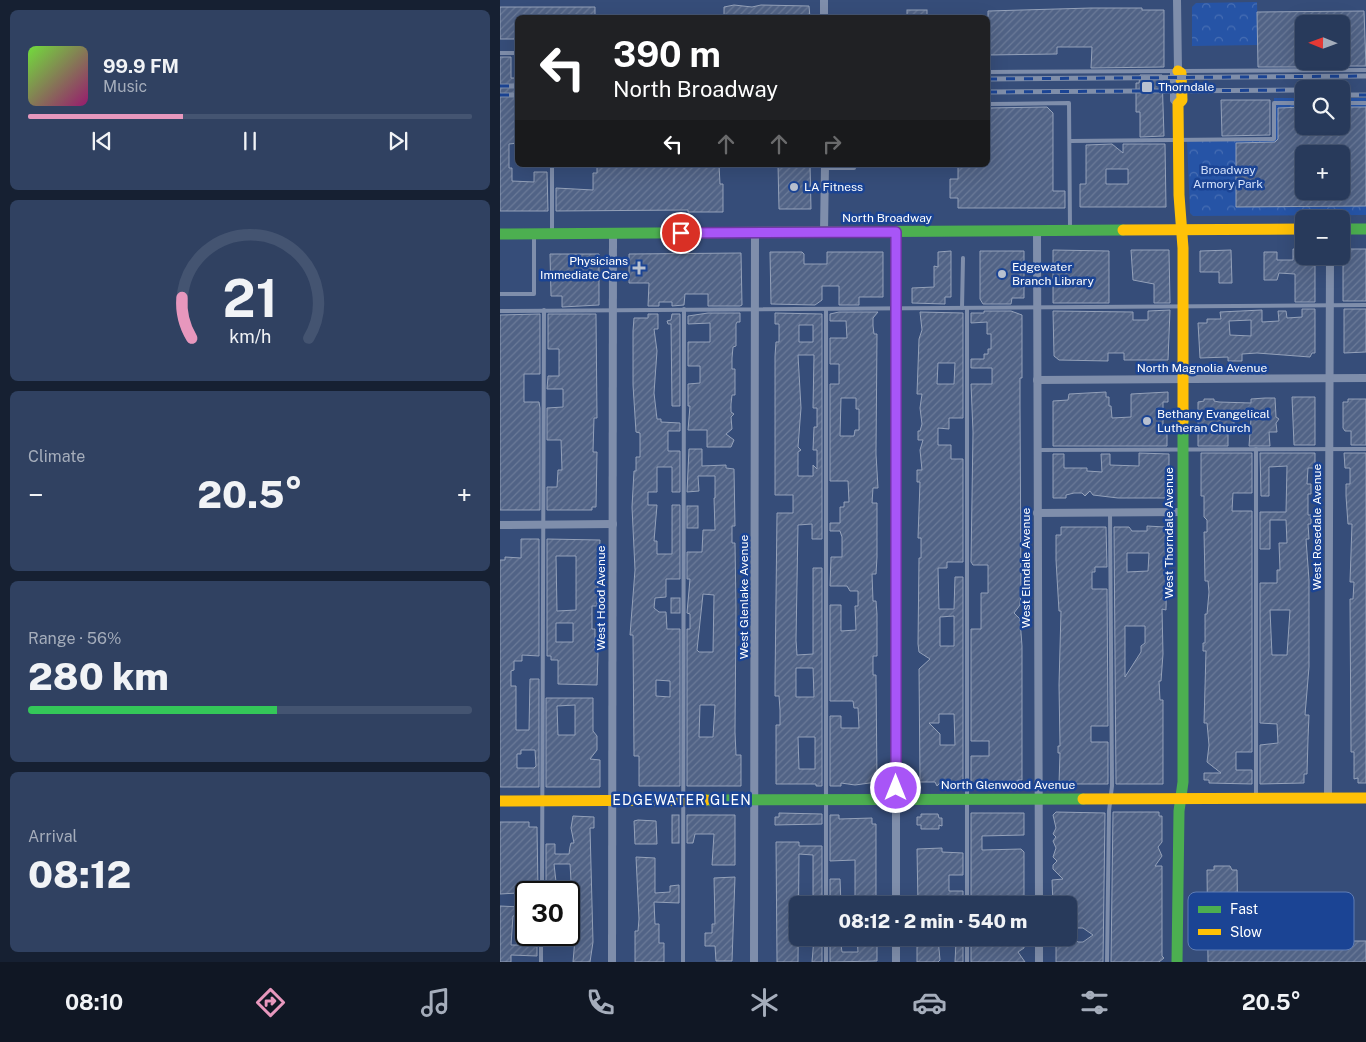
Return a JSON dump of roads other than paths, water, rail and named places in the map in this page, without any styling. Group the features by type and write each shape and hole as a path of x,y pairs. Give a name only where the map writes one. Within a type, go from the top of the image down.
{"street":[{"path":"824,0 824,15"},
{"name":"West Thorndale Avenue","path":"1177,0 1178,71 1181,73 1182,100 1178,104 1178,139 1183,307 1183,782 1179,811 1179,936 1177,962"},
{"path":"824,232 825,167"},
{"name":"North Broadway","path":"500,234 1295,229"},
{"path":"1350,229 1366,229"},
{"name":"West Elmdale Avenue","path":"1037,231 1039,896"},
{"name":"West Glenlake Avenue","path":"754,962 756,232"},
{"path":"896,232 896,896"},
{"name":"West Hood Avenue","path":"612,962 613,234"},
{"name":"West Rosedale Avenue","path":"1328,798 1330,265"},
{"name":"North Magnolia Avenue","path":"1037,380 1366,378"},
{"path":"1037,514 1183,512"},
{"path":"500,525 613,524"},
{"name":"North Glenwood Avenue","path":"500,801 1366,798"},
{"path":"896,946 896,962"},
{"path":"1039,946 1039,962"}],"lane":[{"path":"500,53 515,53"},
{"path":"990,72 1366,70"},
{"path":"990,104 1069,103 1070,230"},
{"path":"1070,141 1274,139 1274,103 1295,103"},
{"path":"1350,103 1366,103"},
{"path":"552,167 552,234"},
{"path":"840,167 854,168"},
{"path":"500,294 534,294 534,234"},
{"path":"963,258 967,896"},
{"path":"500,311 1366,306"},
{"path":"826,309 826,896"},
{"path":"542,881 544,310"},
{"path":"683,962 684,310"},
{"path":"1256,449 1256,798"},
{"path":"1037,450 1366,449"},
{"path":"1107,962 1110,799 1110,513"},
{"path":"541,946 541,962"},
{"path":"826,946 826,962"},
{"path":"967,946 967,962"}],"railway":[{"path":"990,79 1366,76"},
{"path":"500,86 515,86"},
{"path":"990,92 1295,90"},
{"path":"500,95 515,95"},
{"path":"1350,95 1366,95"}],"place":[{"name":"Thorndale","path":"1147,87"},
{"name":"LA Fitness","path":"794,187"},
{"name":"Physicians Immediate Care","path":"639,268"},
{"name":"Edgewater Branch Library","path":"1002,274"},
{"name":"Bethany Evangelical Lutheran Church","path":"1147,421"}],"district":[{"name":"EDGEWATER GLEN","path":"682,800"}],"park label":[{"name":"Broadway Armory Park","path":"1228,177"}]}
